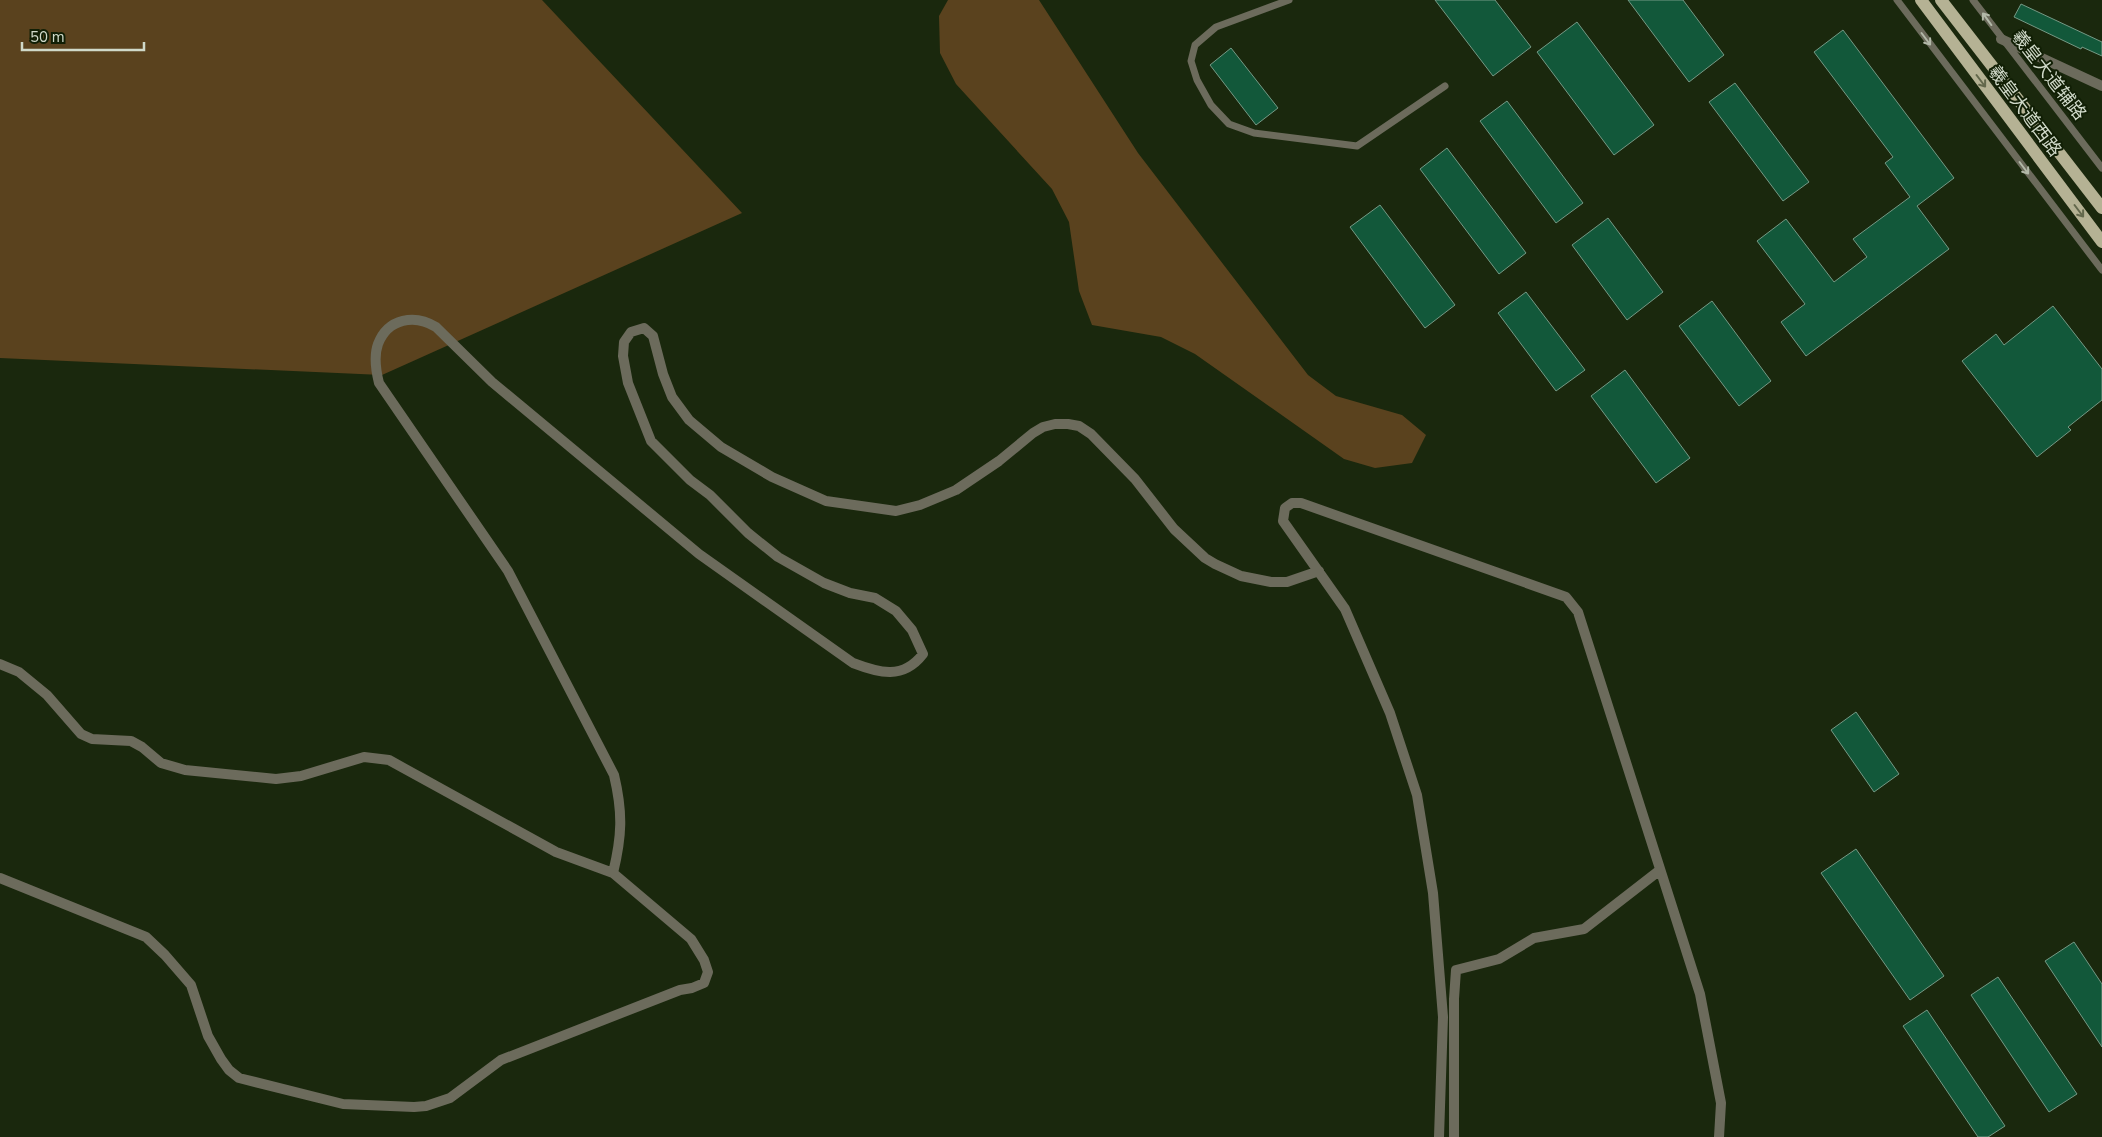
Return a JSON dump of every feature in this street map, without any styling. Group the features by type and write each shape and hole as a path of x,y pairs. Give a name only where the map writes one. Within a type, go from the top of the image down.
{"main road":[{"name":"羲皇大道西路","path":"1921,0 2102,242"},
{"name":"羲皇大道西路","path":"1941,0 2102,208"}],"street":[{"path":"2001,38 2102,86"},
{"path":"613,873 621,843 620,800 614,775 508,572 379,383 376,371 377,346 383,334 392,325 414,319 426,321 436,327 492,382 699,554 853,663 878,672 890,673 915,665 923,654 912,630 896,611 886,603 875,598 850,593 824,583 778,558 748,533 710,495 690,480 651,441 628,383 623,356 624,342 630,332 644,328 653,336 663,374 672,397 689,420 709,439 772,477 826,501 896,511 920,505 956,490 999,461 1043,427 1055,424 1068,424 1079,426 1091,434 1135,480 1174,529 1205,558 1215,564 1241,576 1271,582 1287,582 1319,571"},
{"path":"1439,1137 1443,1017 1433,893 1417,795 1390,713 1345,609 1283,521 1285,508 1292,503 1301,503 1566,597 1578,612 1700,994 1721,1103 1719,1137"},
{"path":"0,664 18,672 47,695 80,734 92,739 131,741 142,747 161,763 185,770 276,779 301,776 364,757 389,760 556,852 613,873 691,939 704,960 708,972 704,982 692,988 680,990 501,1060 450,1098 426,1106 414,1107 343,1104 239,1078 220,1060 208,1036 191,985 146,937 0,878"},
{"path":"1454,1137 1456,970 1499,959 1534,938 1584,929 1660,870"}],"lane":[{"path":"1289,0 1216,27 1195,45 1191,62 1197,80 1211,105 1229,124 1254,133 1357,146 1445,86"},
{"path":"1896,0 2102,270"},
{"name":"羲皇大道辅路","path":"1973,0 2102,168"}],"shaded area":[{"path":"0,0 542,0 742,213 382,375 0,358"},
{"path":"948,0 1039,0 1138,153 1308,375 1336,396 1402,415 1426,435 1412,463 1375,468 1344,459 1195,354 1161,337 1092,325 1079,291 1069,222 1052,189 956,84 940,53 939,16"}],"building":[{"path":"1435,0 1495,0 1531,47 1493,76"},
{"path":"1628,0 1683,0 1724,55 1689,82"},
{"path":"2021,4 2102,42 2102,56 2082,47 2081,49 2014,17"},
{"path":"1577,22 1654,125 1614,155 1537,52"},
{"path":"1843,30 1954,178 1917,206 1949,249 1806,356 1781,322 1805,304 1757,241 1786,219 1834,282 1867,257 1853,239 1910,197 1885,163 1893,157 1814,52"},
{"path":"1231,48 1278,108 1256,125 1210,65"},
{"path":"1735,83 1809,182 1783,201 1709,102"},
{"path":"1507,101 1583,203 1556,223 1480,121"},
{"path":"1447,148 1526,253 1499,274 1420,169"},
{"path":"1380,205 1455,305 1425,328 1350,227"},
{"path":"1608,218 1663,292 1627,320 1572,245"},
{"path":"1526,292 1585,370 1556,391 1498,313"},
{"path":"1712,301 1771,381 1739,406 1679,326"},
{"path":"2053,306 2102,369 2102,400 2068,427 2071,430 2037,457 1962,361 1996,334 2004,345"},
{"path":"1625,370 1690,458 1656,483 1591,396"},
{"path":"1856,712 1899,774 1874,792 1831,730"},
{"path":"1856,849 1944,976 1910,1000 1821,873"},
{"path":"2074,942 2102,984 2102,1047 2045,961"},
{"path":"1998,977 2077,1094 2049,1112 1971,995"},
{"path":"1927,1010 2005,1126 1988,1137 1978,1137 1903,1026"}]}
